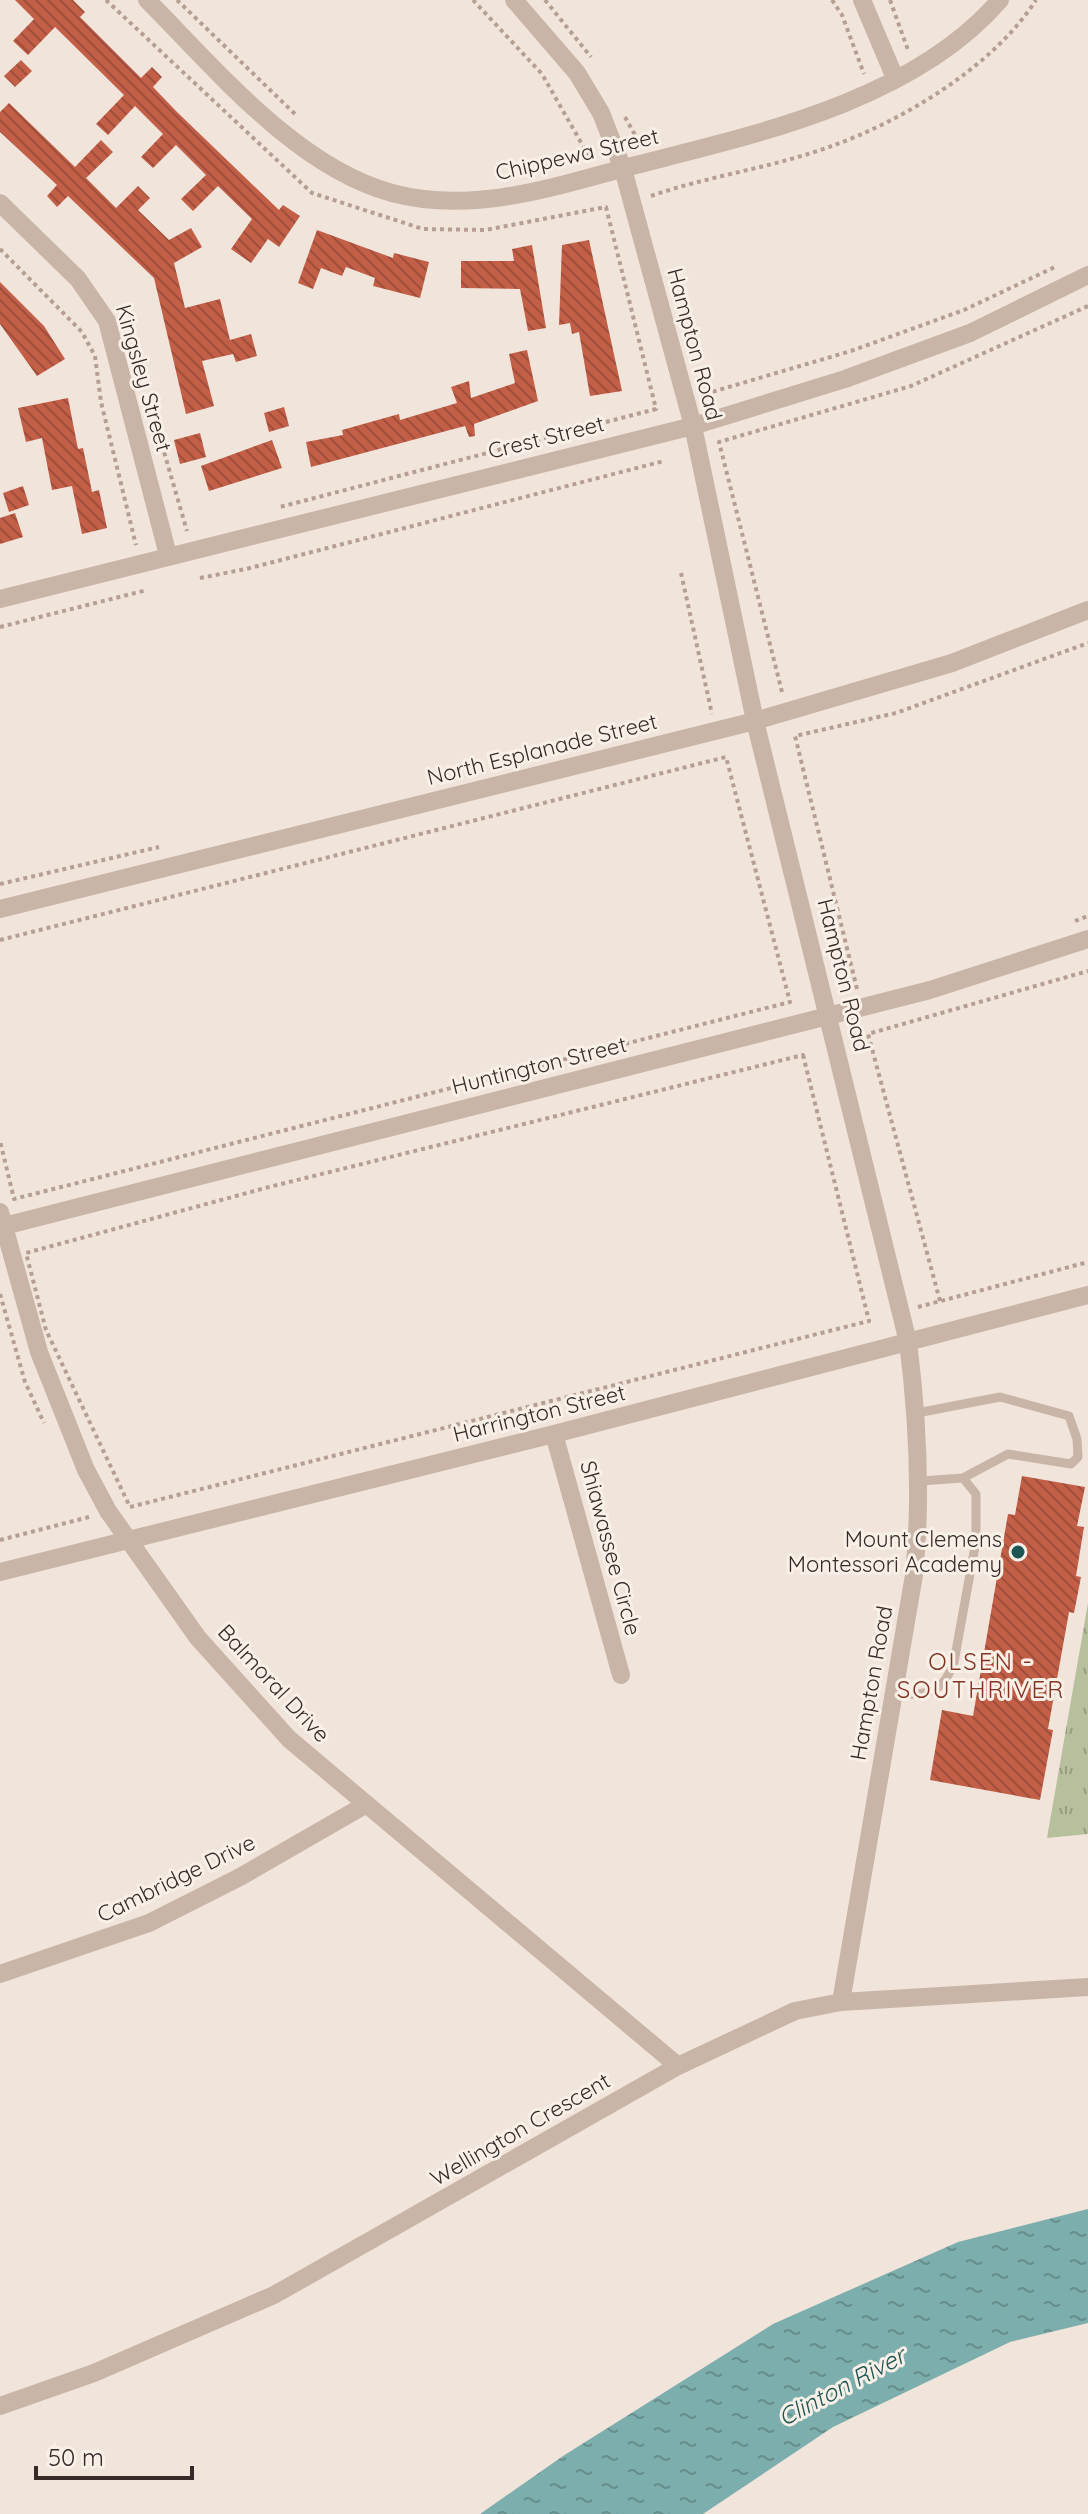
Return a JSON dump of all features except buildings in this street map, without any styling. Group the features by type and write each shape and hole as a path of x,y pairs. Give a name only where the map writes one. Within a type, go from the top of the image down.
{"street":[{"name":"Chippewa Street","path":"147,0 290,137 323,161 391,192 428,199 468,201 530,193 772,128 833,107 895,78 965,34 1000,0"},
{"name":"Hampton Road","path":"514,0 577,73 601,113 623,169 693,426 755,721 830,1015 908,1342 921,1481 914,1575 841,2002"},
{"path":"862,0 895,78"},
{"name":"Kingsley Street","path":"0,203 78,279 107,321 168,555"},
{"name":"Crest Street","path":"0,599 693,426 845,379 970,333 1088,275"},
{"name":"North Esplanade Street","path":"0,909 755,721 952,663 1088,610"},
{"name":"Huntington Street","path":"1,1222 930,990 1088,939"},
{"name":"Balmoral Drive","path":"1,1222 39,1352 62,1417 108,1511 198,1638 251,1701 365,1805 678,2066"},
{"name":"Harrington Street","path":"0,1572 554,1434 1088,1295"},
{"name":"Shiawassee Circle","path":"554,1434 621,1675"},
{"name":"Cambridge Drive","path":"0,1974 79,1950 149,1923 240,1877 365,1805"},
{"name":"Wellington Crescent","path":"0,2406 94,2373 274,2295 678,2066 795,2011 841,2002 1088,1987"}],"lane":[{"path":"917,1413 1000,1397 1069,1416 1077,1439 1078,1457 1071,1464 1008,1454 963,1478 921,1481"},
{"path":"893,1695 927,1694 947,1681 954,1662 976,1541 976,1494 963,1478"}],"path":[{"path":"106,0 312,193 423,229 485,230 606,207 656,409 277,508"},
{"path":"177,0 306,125"},
{"path":"473,0 542,74 592,160 577,164"},
{"path":"545,0 581,40 595,63"},
{"path":"832,0 842,15 864,74 861,76"},
{"path":"890,0 910,53"},
{"path":"655,211 651,196 829,147 935,94 1017,30 1036,0"},
{"path":"621,109 640,145 655,142"},
{"path":"0,249 82,332 95,356 101,402 136,548"},
{"path":"702,395 851,351 964,310 1061,265"},
{"path":"795,688 781,693 719,442 911,386 1088,306"},
{"path":"200,578 246,569 664,461"},
{"path":"185,532 201,528"},
{"path":"681,573 712,714 697,718"},
{"path":"0,627 147,590"},
{"path":"871,985 856,989 795,736 896,713 1088,643"},
{"path":"0,940 726,757 790,1002 14,1199 0,1141"},
{"path":"0,884 170,845"},
{"path":"1062,925 1088,916"},
{"path":"940,1301 868,1034 1088,971"},
{"path":"803,1055 869,1321 130,1507 46,1330 26,1253 269,1187 803,1055"},
{"path":"918,1307 1088,1262"},
{"path":"0,1294 25,1382 48,1431"},
{"path":"0,1540 90,1518 84,1506"}],"green space":[{"path":"1088,1603 1088,1834 1047,1838 1051,1815"}],"water":[{"name":"Clinton River","path":"1088,2209 1088,2323 1010,2342 833,2427 703,2514 480,2514 563,2456 773,2324 958,2242"}],"place":[{"name":"Mount Clemens Montessori Academy","path":"1018,1552"}],"district":[{"name":"OLSEN - SOUTHRIVER","path":"981,1676"}]}
